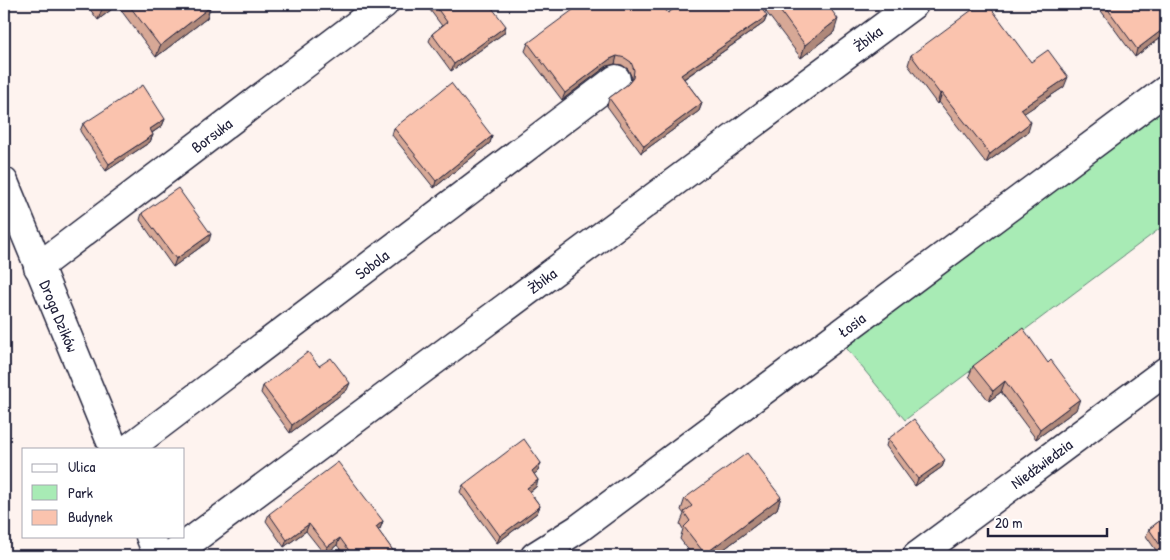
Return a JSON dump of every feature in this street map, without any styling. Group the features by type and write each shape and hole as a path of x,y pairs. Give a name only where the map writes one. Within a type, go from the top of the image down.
{"street":[{"name":"Borsuka","path":"38,266 384,4"},
{"name":"Żbika","path":"171,556 914,4"},
{"name":"Sobola","path":"129,448 616,79"},
{"name":"Łosia","path":"535,556 586,523 1166,90"},
{"name":"Droga Dzików","path":"4,182 114,448"},
{"name":"Niedźwiedzia","path":"917,556 1166,370"},
{"path":"151,538 158,556"}],"green space":[{"path":"1166,101 1166,224 905,420 843,344"}],"building":[{"path":"98,4 109,4 102,9"},
{"path":"128,4 208,4 210,7 160,46"},
{"path":"434,4 489,4 506,26 454,64 432,34 447,22"},
{"path":"581,4 661,4 668,13 681,4 758,4 767,16 681,75 702,103 644,146 609,98 633,78 634,70 631,62 617,56 610,59 565,93 528,43"},
{"path":"775,4 827,4 838,19 805,45"},
{"path":"980,4 988,4 1031,62 1048,50 1068,77 1021,109 1031,122 990,154 942,93 940,94 911,55"},
{"path":"1104,4 1164,4 1166,7 1166,27 1137,49"},
{"path":"451,83 492,136 436,181 394,128"},
{"path":"143,85 165,119 150,129 153,135 109,164 83,124"},
{"path":"178,188 211,234 176,259 142,213"},
{"path":"1023,328 1048,363 1051,360 1080,399 1040,429 1005,381 993,391 973,366"},
{"path":"308,352 319,366 331,358 350,383 292,425 263,386"},
{"path":"914,419 945,460 918,479 888,439"},
{"path":"524,439 541,463 532,471 538,480 527,488 540,506 500,536 463,485"},
{"path":"747,453 781,497 705,554 684,527 690,521 684,512 692,506 685,498"},
{"path":"338,462 383,521 376,527 397,556 353,556 340,538 327,547 309,524 287,540 269,514"},
{"path":"1166,516 1166,554 1149,529"}]}
